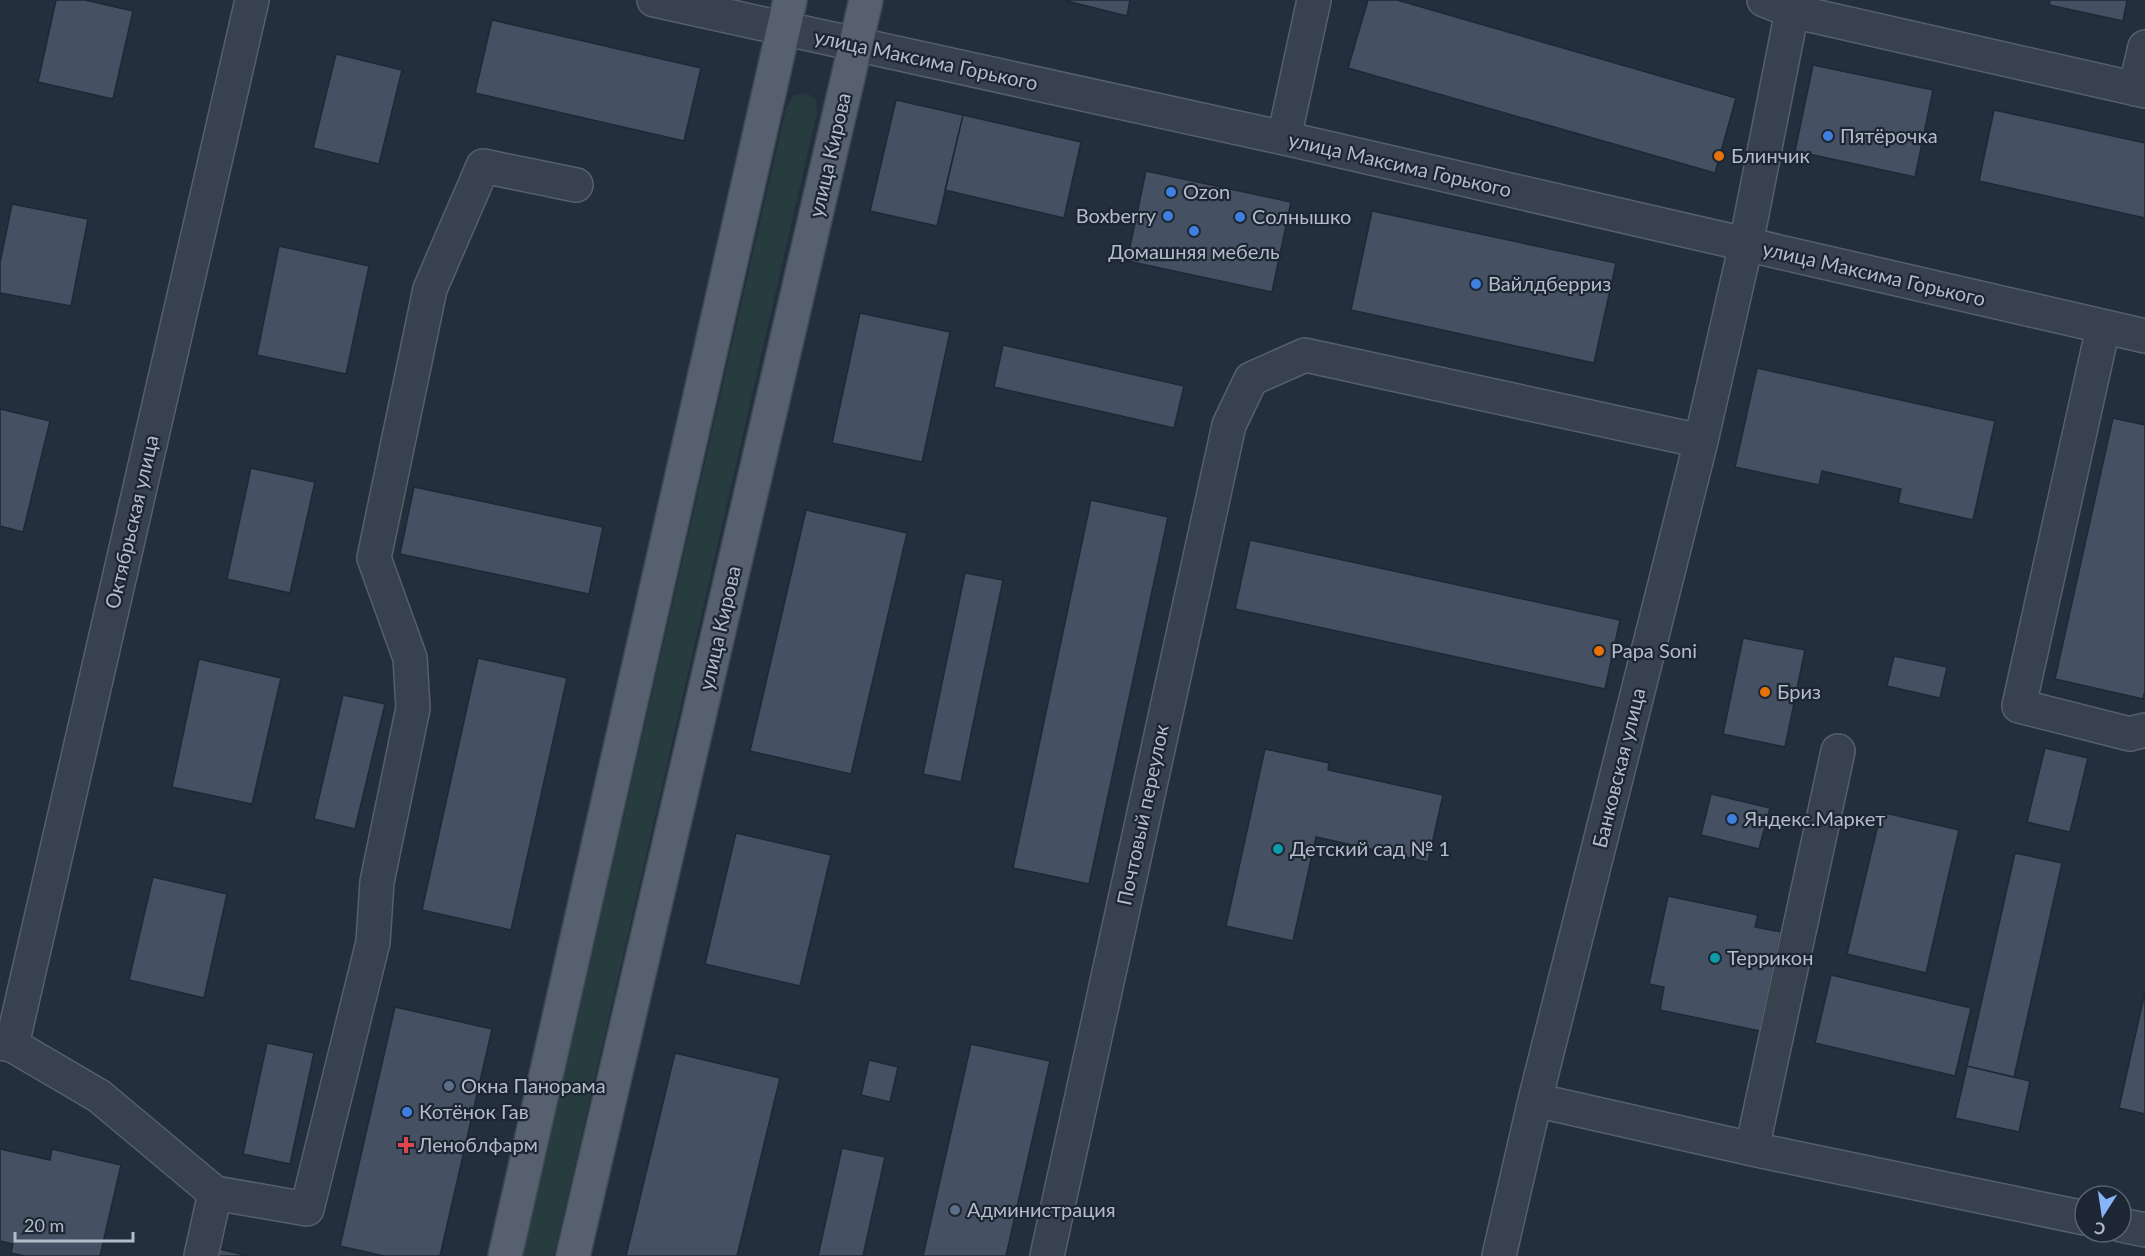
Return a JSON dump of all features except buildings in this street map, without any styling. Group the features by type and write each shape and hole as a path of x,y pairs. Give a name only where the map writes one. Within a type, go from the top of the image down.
{"main road":[{"name":"улица Кирова","path":"573,1256 866,0"},
{"path":"505,1256 786,14"}],"street":[{"name":"Октябрьская улица","path":"6,1044 252,0"},
{"name":"улица Максима Горького","path":"654,0 786,14 856,45 1284,138 2145,336"},
{"path":"1284,138 1314,0"},
{"path":"1778,5 1847,12 2140,90 2145,47"},
{"name":"Банковская улица","path":"1499,1256 1535,1100 1701,441 1746,244 1778,5"},
{"path":"6,1044 99,1096 215,1193 307,1209 373,942 377,882 413,708 410,658 374,558 430,290 483,166 576,185"},
{"path":"2103,328 2019,706 2130,734 2145,730"},
{"name":"Почтовый переулок","path":"1047,1256 1228,425 1251,379 1305,355 1701,441"},
{"path":"1752,1149 1838,751"},
{"path":"1535,1100 1752,1149 2073,1216"},
{"path":"201,1256 215,1193"}],"green space":[{"path":"807,93 816,100 817,112 554,1256 523,1256 786,109 793,96"}],"place":[{"name":"Пятёрочка","path":"1828,136"},
{"name":"Блинчик","path":"1719,156"},
{"name":"Ozon","path":"1171,192"},
{"name":"Boxberry","path":"1168,216"},
{"name":"Солнышко","path":"1240,217"},
{"name":"Домашняя мебель","path":"1194,231"},
{"name":"Вайлдберриз","path":"1476,284"},
{"name":"Papa Soni","path":"1599,651"},
{"name":"Бриз","path":"1765,692"},
{"name":"Яндекс.Маркет","path":"1732,819"},
{"name":"Детский сад № 1","path":"1278,849"},
{"name":"Террикон","path":"1715,958"},
{"name":"Окна Панорама","path":"449,1086"},
{"name":"Котёнок Гав","path":"407,1112"},
{"name":"Леноблфарм","path":"406,1145"},
{"name":"Администрация","path":"955,1210"}]}
